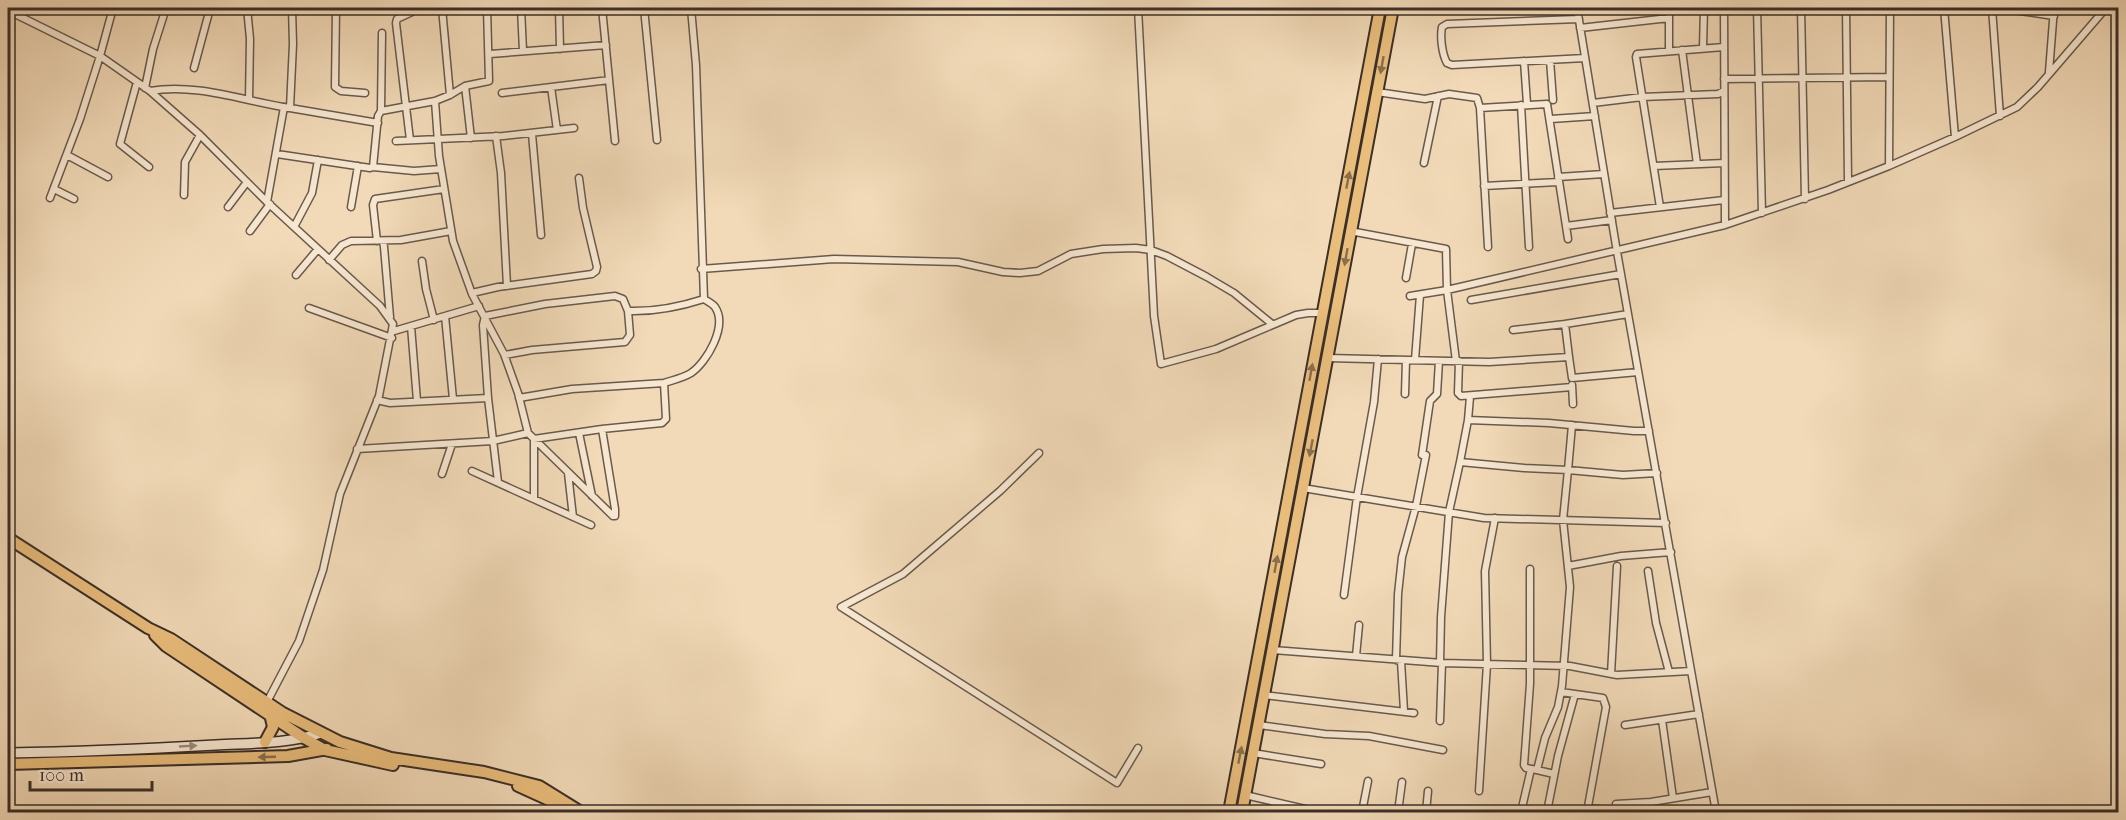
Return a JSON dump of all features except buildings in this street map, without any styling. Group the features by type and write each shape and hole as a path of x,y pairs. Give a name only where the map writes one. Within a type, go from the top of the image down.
{"main road":[{"path":"1229,813 1380,8"},
{"path":"1242,813 1393,8"},
{"path":"8,538 148,628 171,639 267,702 339,742 391,758 484,772 539,786 581,813"},
{"path":"148,628 166,646 304,738 326,750 394,766 508,783 551,801 567,813"},
{"path":"265,742 273,727 270,714"},
{"path":"8,764 265,742 304,738 321,733"},
{"path":"8,753 68,758 288,756 326,750 339,742"}],"street":[{"path":"19,16 20,8"},
{"path":"50,198 67,155 114,8"},
{"path":"147,89 153,49 166,8"},
{"path":"194,68 208,16 207,12 196,8"},
{"path":"247,8 250,39 249,100"},
{"path":"250,231 268,203 287,108 294,44 292,8"},
{"path":"336,8 335,87 341,91 365,93"},
{"path":"410,140 396,23 397,19 412,12 415,8"},
{"path":"442,8 450,95"},
{"path":"381,111 435,101 465,86 489,81 487,8"},
{"path":"521,8 523,51"},
{"path":"559,8 560,49"},
{"path":"602,8 615,141"},
{"path":"644,8 657,140"},
{"path":"691,8 696,64 701,268 704,299"},
{"path":"1138,8 1154,316 1161,364 1216,349 1296,315 1322,313"},
{"path":"1577,8 1617,251 1716,813"},
{"path":"1669,8 1669,51"},
{"path":"1703,48 1704,8"},
{"path":"1724,8 1725,225"},
{"path":"1757,8 1762,213"},
{"path":"1801,8 1804,199"},
{"path":"1846,8 1848,182"},
{"path":"1889,166 1890,8"},
{"path":"1944,8 1955,137"},
{"path":"1992,8 2000,117"},
{"path":"2049,72 2054,8"},
{"path":"1410,296 1447,290 1725,225 1804,199 1889,166 2000,117 2027,99 2106,8"},
{"path":"8,11 100,56 147,89 200,135 268,203 390,317"},
{"path":"2020,11 2054,16"},
{"path":"1580,28 1669,18"},
{"path":"1579,19 1447,24 1442,27 1441,32 1447,63 1452,65 1585,58"},
{"path":"374,167 381,111 382,33"},
{"path":"490,54 606,45"},
{"path":"1660,207 1635,57 1637,54 1724,47"},
{"path":"1682,50 1697,164"},
{"path":"1550,60 1553,100"},
{"path":"1524,61 1525,184 1529,247"},
{"path":"1724,79 1889,77"},
{"path":"502,93 609,80"},
{"path":"137,82 120,144 149,167"},
{"path":"465,86 471,138"},
{"path":"552,87 557,130"},
{"path":"147,89 197,90 378,123"},
{"path":"1593,103 1642,97 1718,94 1724,91"},
{"path":"1377,92 1425,99 1449,94 1477,98 1480,108 1488,247"},
{"path":"1424,164 1438,96"},
{"path":"435,101 441,169 451,231 471,292 505,355 528,433 610,515 615,516 602,429"},
{"path":"1480,108 1547,104 1568,239"},
{"path":"1551,119 1595,116"},
{"path":"396,141 532,134 574,128"},
{"path":"532,134 541,235"},
{"path":"184,195 185,162 200,135"},
{"path":"496,136 501,173 507,286"},
{"path":"277,154 358,166 414,171 441,169"},
{"path":"67,155 108,177"},
{"path":"294,227 312,193 318,160"},
{"path":"1654,166 1724,163"},
{"path":"351,207 358,166"},
{"path":"1484,186 1525,184 1604,174"},
{"path":"471,292 592,274 596,271 579,178"},
{"path":"228,207 247,182"},
{"path":"54,189 74,199"},
{"path":"379,241 373,204 375,199 444,189"},
{"path":"1566,226 1660,207 1724,200"},
{"path":"329,260 351,241 401,240 451,231"},
{"path":"1350,231 1446,249 1447,290 1457,361 1458,393 1461,396 1572,387"},
{"path":"267,702 299,641 323,570 340,494 377,400 393,334 384,247 383,241 379,241"},
{"path":"1406,278 1412,243"},
{"path":"701,268 834,259 924,260 958,262 1003,272 1020,273 1038,271 1071,254 1089,250 1136,248 1151,250 1207,277 1234,293 1272,324"},
{"path":"296,274 318,249"},
{"path":"422,261 434,320"},
{"path":"1471,300 1621,274"},
{"path":"1415,360 1419,295"},
{"path":"485,316 545,304 615,296 623,299 628,311 630,335 625,342 532,350 505,355"},
{"path":"628,311 682,306 704,299"},
{"path":"519,398 572,389 664,383 691,373 705,358 718,333 719,318 715,306 704,299"},
{"path":"309,308 393,334 411,326 479,306"},
{"path":"1513,330 1628,314"},
{"path":"446,316 453,399"},
{"path":"485,316 483,325 498,482"},
{"path":"1565,324 1572,378 1572,404"},
{"path":"411,326 417,401"},
{"path":"1328,358 1489,362 1569,357"},
{"path":"1344,595 1357,497 1374,402 1378,359"},
{"path":"1405,393 1406,360"},
{"path":"1396,660 1401,566 1416,506 1430,401 1437,394 1438,361"},
{"path":"1572,378 1638,372"},
{"path":"534,439 662,423 666,419 664,383"},
{"path":"1440,721 1441,617 1449,512 1468,420 1470,396"},
{"path":"377,400 390,403 489,398"},
{"path":"1468,420 1649,431"},
{"path":"1521,813 1545,738 1558,707 1561,692 1570,587 1563,520 1572,425"},
{"path":"357,449 493,441 528,433"},
{"path":"579,433 592,496"},
{"path":"534,439 534,499"},
{"path":"442,474 452,444"},
{"path":"1039,453 1000,491 903,574 842,607 1117,783 1138,748"},
{"path":"1460,462 1623,475 1657,473"},
{"path":"472,471 591,525"},
{"path":"568,472 573,517"},
{"path":"1303,488 1495,518 1666,523"},
{"path":"1479,791 1486,664 1485,571 1495,518"},
{"path":"1568,566 1621,556 1671,552"},
{"path":"1611,674 1617,566"},
{"path":"1530,569 1531,666 1524,765 1534,770 1554,774"},
{"path":"1648,571 1656,623 1669,672"},
{"path":"1356,656 1359,625"},
{"path":"1273,650 1441,663 1564,666 1611,674 1691,671"},
{"path":"1396,660 1401,661 1404,711"},
{"path":"1561,692 1603,698 1606,707 1588,810 1616,808 1712,792"},
{"path":"1547,813 1554,774 1575,694"},
{"path":"1264,695 1414,713"},
{"path":"1625,725 1699,714"},
{"path":"1662,720 1674,798"},
{"path":"1259,725 1325,734 1369,736 1443,750"},
{"path":"1253,753 1321,764"},
{"path":"1362,813 1368,781"},
{"path":"1398,813 1402,782"},
{"path":"1426,813 1428,791"},
{"path":"1245,795 1318,813"}]}
